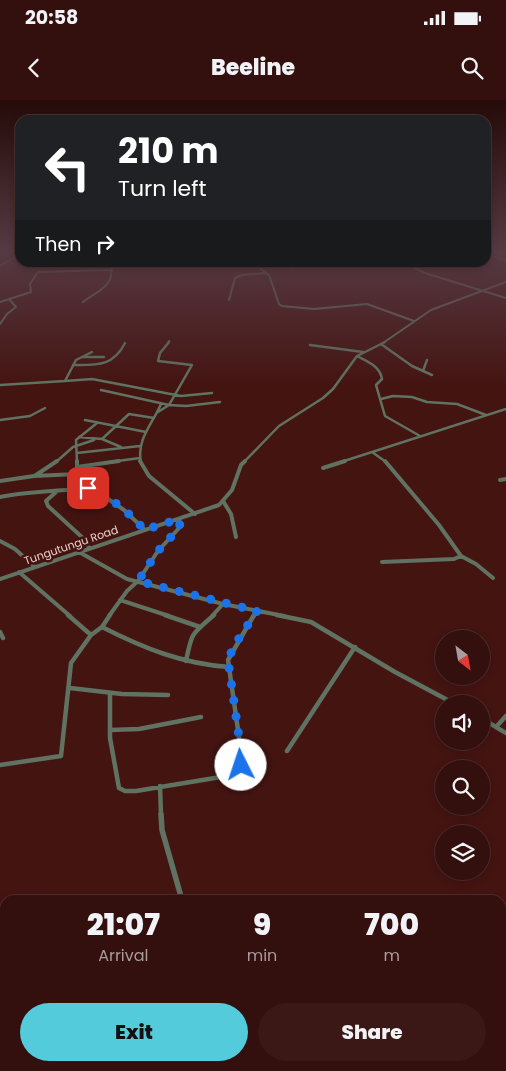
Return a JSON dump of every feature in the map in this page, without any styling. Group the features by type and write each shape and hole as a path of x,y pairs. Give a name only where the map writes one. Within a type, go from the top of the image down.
{"street":[{"path":"0,302 21,295"},
{"path":"83,302 93,295"},
{"path":"229,300 230,295"},
{"path":"276,295 279,304 282,306 314,309 371,304 414,322"},
{"path":"236,538 231,514 224,501 234,484 241,464 279,426 323,398 357,356 381,344 431,310 469,295"},
{"path":"0,324 7,314 16,307 9,299"},
{"path":"158,412 169,405 192,365 158,361 160,353 169,341"},
{"path":"72,365 107,363 117,356 125,344"},
{"path":"310,344 363,352"},
{"path":"381,344 423,372 432,375"},
{"path":"65,381 68,378 72,365 81,356 92,352"},
{"path":"81,356 104,358"},
{"path":"357,356 380,370 382,379 376,385 385,416 420,436"},
{"path":"423,372 427,360"},
{"path":"0,385 92,379 174,395 193,396 212,393"},
{"path":"101,390 169,405 186,406 220,402"},
{"path":"381,399 393,396 412,397 427,402 457,404 486,415"},
{"path":"161,404 140,446 140,458 150,479 178,498 195,514"},
{"path":"0,420 30,416 45,408"},
{"path":"323,468 506,409"},
{"path":"102,439 129,414 154,418"},
{"path":"85,420 146,432"},
{"path":"76,490 76,440 97,423"},
{"path":"79,437 95,440"},
{"path":"34,476 55,463 77,445 102,439 123,447"},
{"path":"77,453 140,446"},
{"path":"372,452 382,458 439,525 461,556 476,564 493,578"},
{"path":"77,467 140,458"},
{"path":"0,481 34,476 77,474"},
{"path":"500,480 506,479"},
{"path":"0,497 24,492 95,489 129,514 144,530"},
{"path":"56,492 46,501 48,506 84,539 89,548"},
{"name":"Tungutungu Road","path":"0,579 195,514 224,501"},
{"path":"0,765 61,756 70,688 71,663 91,635 102,628 120,600 138,581 158,551 180,527 179,519"},
{"path":"0,541 15,549 35,567"},
{"path":"79,552 127,578 223,604 312,622 395,672 438,695"},
{"path":"382,562 454,559 461,556"},
{"path":"19,572 91,635"},
{"path":"120,600 200,627"},
{"path":"186,661 189,652 189,642 200,627 216,614 223,604"},
{"path":"110,693 110,730 119,788 125,792 136,791 227,776 241,765 242,758 229,667 229,654 257,611"},
{"path":"102,628 135,644 169,657 212,667 229,667"},
{"path":"0,632 3,638"},
{"path":"286,751 355,647"},
{"path":"70,688 110,693 168,695"},
{"path":"496,727 506,716"},
{"path":"110,730 139,729 201,717"},
{"path":"490,723 506,733"},
{"path":"160,786 162,830 181,895"}],"route":[{"path":"88,488 95,489 124,510 144,530 179,519 180,527 158,551 138,581 223,604 257,611 229,654 228,660 242,758 241,765"}]}
